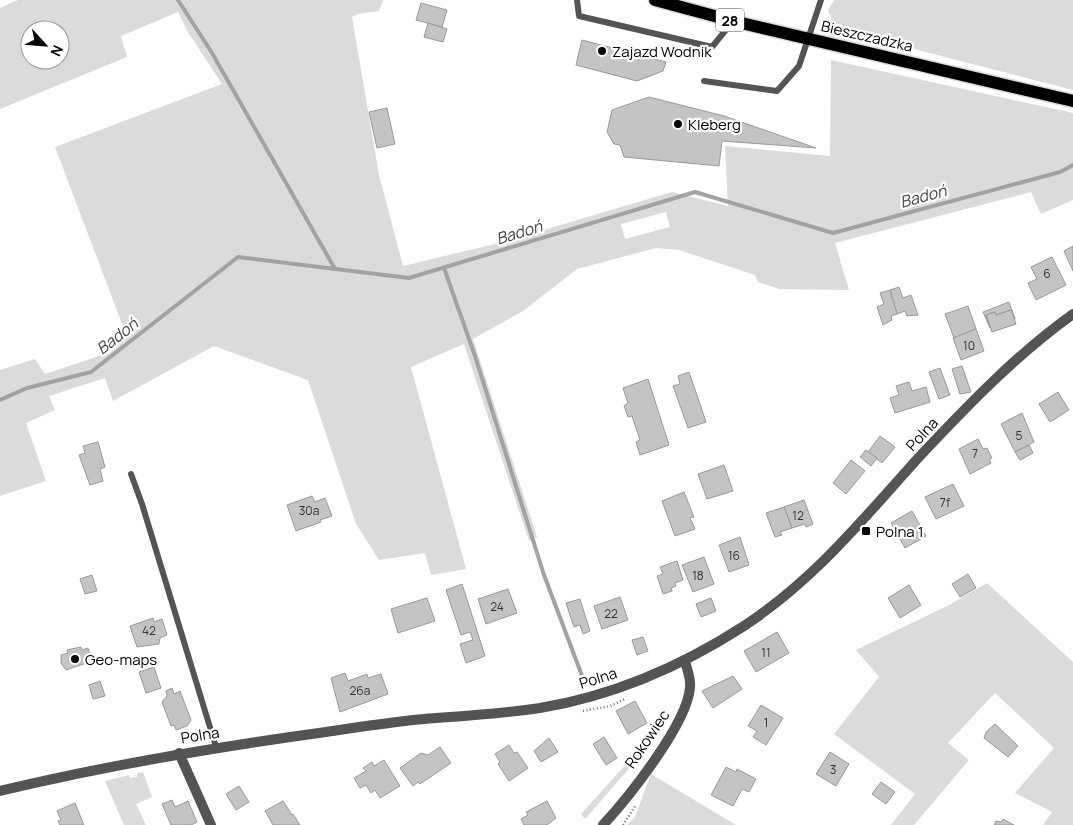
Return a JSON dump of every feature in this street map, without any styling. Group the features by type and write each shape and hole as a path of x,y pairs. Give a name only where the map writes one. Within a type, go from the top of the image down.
{"main road":[{"name":"Bieszczadzka","path":"655,0 733,21 1073,101"}],"street":[{"name":"Polna","path":"0,791 179,753 216,747 418,720 541,708 577,700 638,681 684,661 744,625 807,579 970,405 1011,365 1073,314"},
{"name":"Rokowiec","path":"603,825 669,739 685,710 691,686 684,661"},
{"path":"179,753 211,825"}],"lane":[{"path":"577,0 579,16 712,47 733,21"},
{"path":"704,81 777,91 799,66 820,0"},
{"path":"131,474 142,504 216,747"}],"path":[{"path":"574,713 610,706 626,698"}],"shaded area":[{"path":"18,0 383,0 379,11 358,14 352,17 379,175 403,266 503,242 672,192 728,206 725,146 830,156 831,60 1073,113 1073,200 1041,214 1031,192 835,243 849,290 779,289 758,282 755,275 679,250 656,248 577,269 523,311 473,339 537,537 529,541 464,344 411,367 466,569 431,575 425,553 379,560 356,524 308,380 214,346 113,401 105,378 49,396 55,410 26,423 46,481 0,496 0,370 35,359 45,374 111,352 127,337 55,147 222,84 188,32 178,12 121,36 127,57 0,109 0,8","holes":["666,212 670,227 625,239 621,224"]},
{"path":"834,0 1073,0 1073,90 918,50 873,33 842,27 833,22 828,10"},
{"path":"987,583 1073,662 1073,825 1043,825 1052,812 1015,793 1054,748 995,693 948,743 969,760 914,825 891,825 915,794 834,734 879,677 856,650 949,605"},
{"path":"628,762 633,764 585,819 581,814"},
{"path":"143,772 152,797 136,804 146,825 124,825 105,781 129,775 130,778 137,777 137,773"},
{"path":"651,774 736,825 627,825 635,817"}],"building":[{"path":"421,3 447,10 442,27 416,20"},
{"path":"428,23 447,29 443,42 424,37"},
{"name":"Zajazd Wodnik","path":"582,40 666,62 663,71 637,81 576,65"},
{"name":"Kleberg","path":"649,97 724,116 816,148 722,141 719,166 624,157 620,145 614,144 607,132 612,110"},
{"path":"387,108 395,144 377,148 369,112"},
{"path":"1073,246 1073,271 1064,251"},
{"path":"1052,257 1066,285 1036,300 1028,283 1037,279 1031,267"},
{"path":"899,287 903,298 911,295 918,315 907,316 905,311 897,314 890,290"},
{"path":"890,290 897,314 891,316 892,320 883,325 877,307 884,304 880,293"},
{"path":"1009,302 1015,319 1011,310 996,315 995,312 986,315 990,328 983,312"},
{"path":"968,306 976,329 954,338 945,314"},
{"path":"1011,310 1016,324 992,332 986,315 995,312 996,315"},
{"path":"976,329 984,351 961,360 953,338"},
{"path":"962,366 971,392 960,394 952,369"},
{"path":"940,368 950,395 939,399 929,372"},
{"path":"689,372 706,422 688,428 673,386 680,384 678,376"},
{"path":"648,379 669,445 640,455 636,442 640,440 632,416 628,417 624,406 628,403 623,388"},
{"path":"909,382 912,391 926,387 930,402 895,413 890,398 899,395 896,386"},
{"path":"1058,392 1069,410 1050,422 1039,404"},
{"path":"1022,413 1034,442 1015,452 1001,424"},
{"path":"880,436 895,447 882,463 868,452"},
{"path":"978,439 983,449 987,448 992,458 989,459 991,463 970,474 959,449"},
{"path":"98,442 105,467 100,469 103,481 90,485 79,455 85,453 83,446"},
{"path":"1029,445 1033,453 1020,460 1015,452"},
{"path":"866,450 877,458 871,466 860,457"},
{"path":"851,460 865,471 846,494 833,483"},
{"path":"724,465 733,491 707,499 698,474"},
{"path":"953,484 964,506 936,519 925,497"},
{"path":"684,492 694,517 690,518 695,529 675,536 662,501"},
{"path":"312,496 315,502 325,498 332,516 296,531 287,505"},
{"path":"804,500 813,524 806,527 805,524 792,528 784,507"},
{"path":"784,507 792,528 780,532 782,535 775,537 766,513"},
{"path":"912,511 926,536 905,548 891,523"},
{"path":"740,537 749,565 729,572 719,545"},
{"path":"704,557 714,584 693,592 682,565"},
{"path":"677,561 683,580 675,583 676,586 671,588 672,591 663,594 657,576 663,574 660,567"},
{"path":"968,574 976,588 960,597 952,584"},
{"path":"92,575 97,591 85,594 80,579"},
{"path":"462,584 485,656 466,663 460,644 473,640 470,632 461,635 446,590"},
{"path":"909,585 921,605 900,618 888,598"},
{"path":"508,589 517,613 486,624 478,599"},
{"path":"620,597 628,620 602,629 594,606"},
{"path":"427,598 435,621 398,633 391,609"},
{"path":"711,598 716,611 701,617 696,604"},
{"path":"580,599 590,631 583,634 580,625 574,627 566,603"},
{"path":"153,618 154,622 162,619 167,635 160,638 159,644 137,647 130,626"},
{"path":"777,632 789,653 756,672 744,651"},
{"path":"643,637 648,651 637,655 632,640"},
{"path":"81,647 82,650 88,648 92,661 66,670 61,663 61,655 68,653 67,650"},
{"path":"154,667 161,688 146,693 139,672"},
{"path":"345,673 348,681 367,674 368,678 381,674 388,694 340,712 331,678"},
{"path":"733,676 742,689 713,708 702,691"},
{"path":"100,681 105,696 93,699 89,685"},
{"path":"172,688 174,694 180,691 191,720 187,726 176,730 174,725 171,726 162,702 167,696 166,691"},
{"path":"635,701 647,723 628,734 616,711"},
{"path":"761,705 783,718 766,745 753,737 757,731 748,726"},
{"path":"995,724 1018,746 1008,757 984,738 986,732"},
{"path":"604,737 617,758 606,765 593,744"},
{"path":"549,738 558,752 541,762 534,751"},
{"path":"509,745 514,753 517,752 528,768 509,781 498,764 500,762 495,754"},
{"path":"440,747 451,763 420,784 418,782 413,786 400,768 421,753 428,755"},
{"path":"830,752 849,764 836,786 816,774"},
{"path":"384,760 400,786 380,798 375,790 371,793 366,785 360,788 354,778 366,771 363,768 372,762 374,766"},
{"path":"726,767 736,772 737,769 756,779 749,792 742,789 733,806 711,795"},
{"path":"881,782 895,792 886,804 872,794"},
{"path":"239,786 249,802 236,810 226,794"},
{"path":"172,800 175,807 188,801 197,822 191,825 171,825 162,804"},
{"path":"283,801 300,825 273,825 265,811"},
{"path":"547,801 556,818 547,825 524,825 521,819 528,815 526,812"},
{"path":"75,803 84,825 60,825 58,821 61,820 57,811"},
{"path":"1003,819 1014,825 994,825 996,821 1001,822"}],"waterway":[{"path":"178,0 212,53 335,269"},
{"name":"Badoń","path":"0,400 27,388 91,372 238,257 409,278 695,192 833,233 1060,172 1073,165"},
{"path":"444,268 475,356 544,575 584,681"}],"place":[{"name":"Zajazd Wodnik","path":"602,51"},
{"name":"Kleberg","path":"678,124"},
{"name":"Polna 1","path":"866,531"},
{"name":"Geo-maps","path":"75,659"}]}
